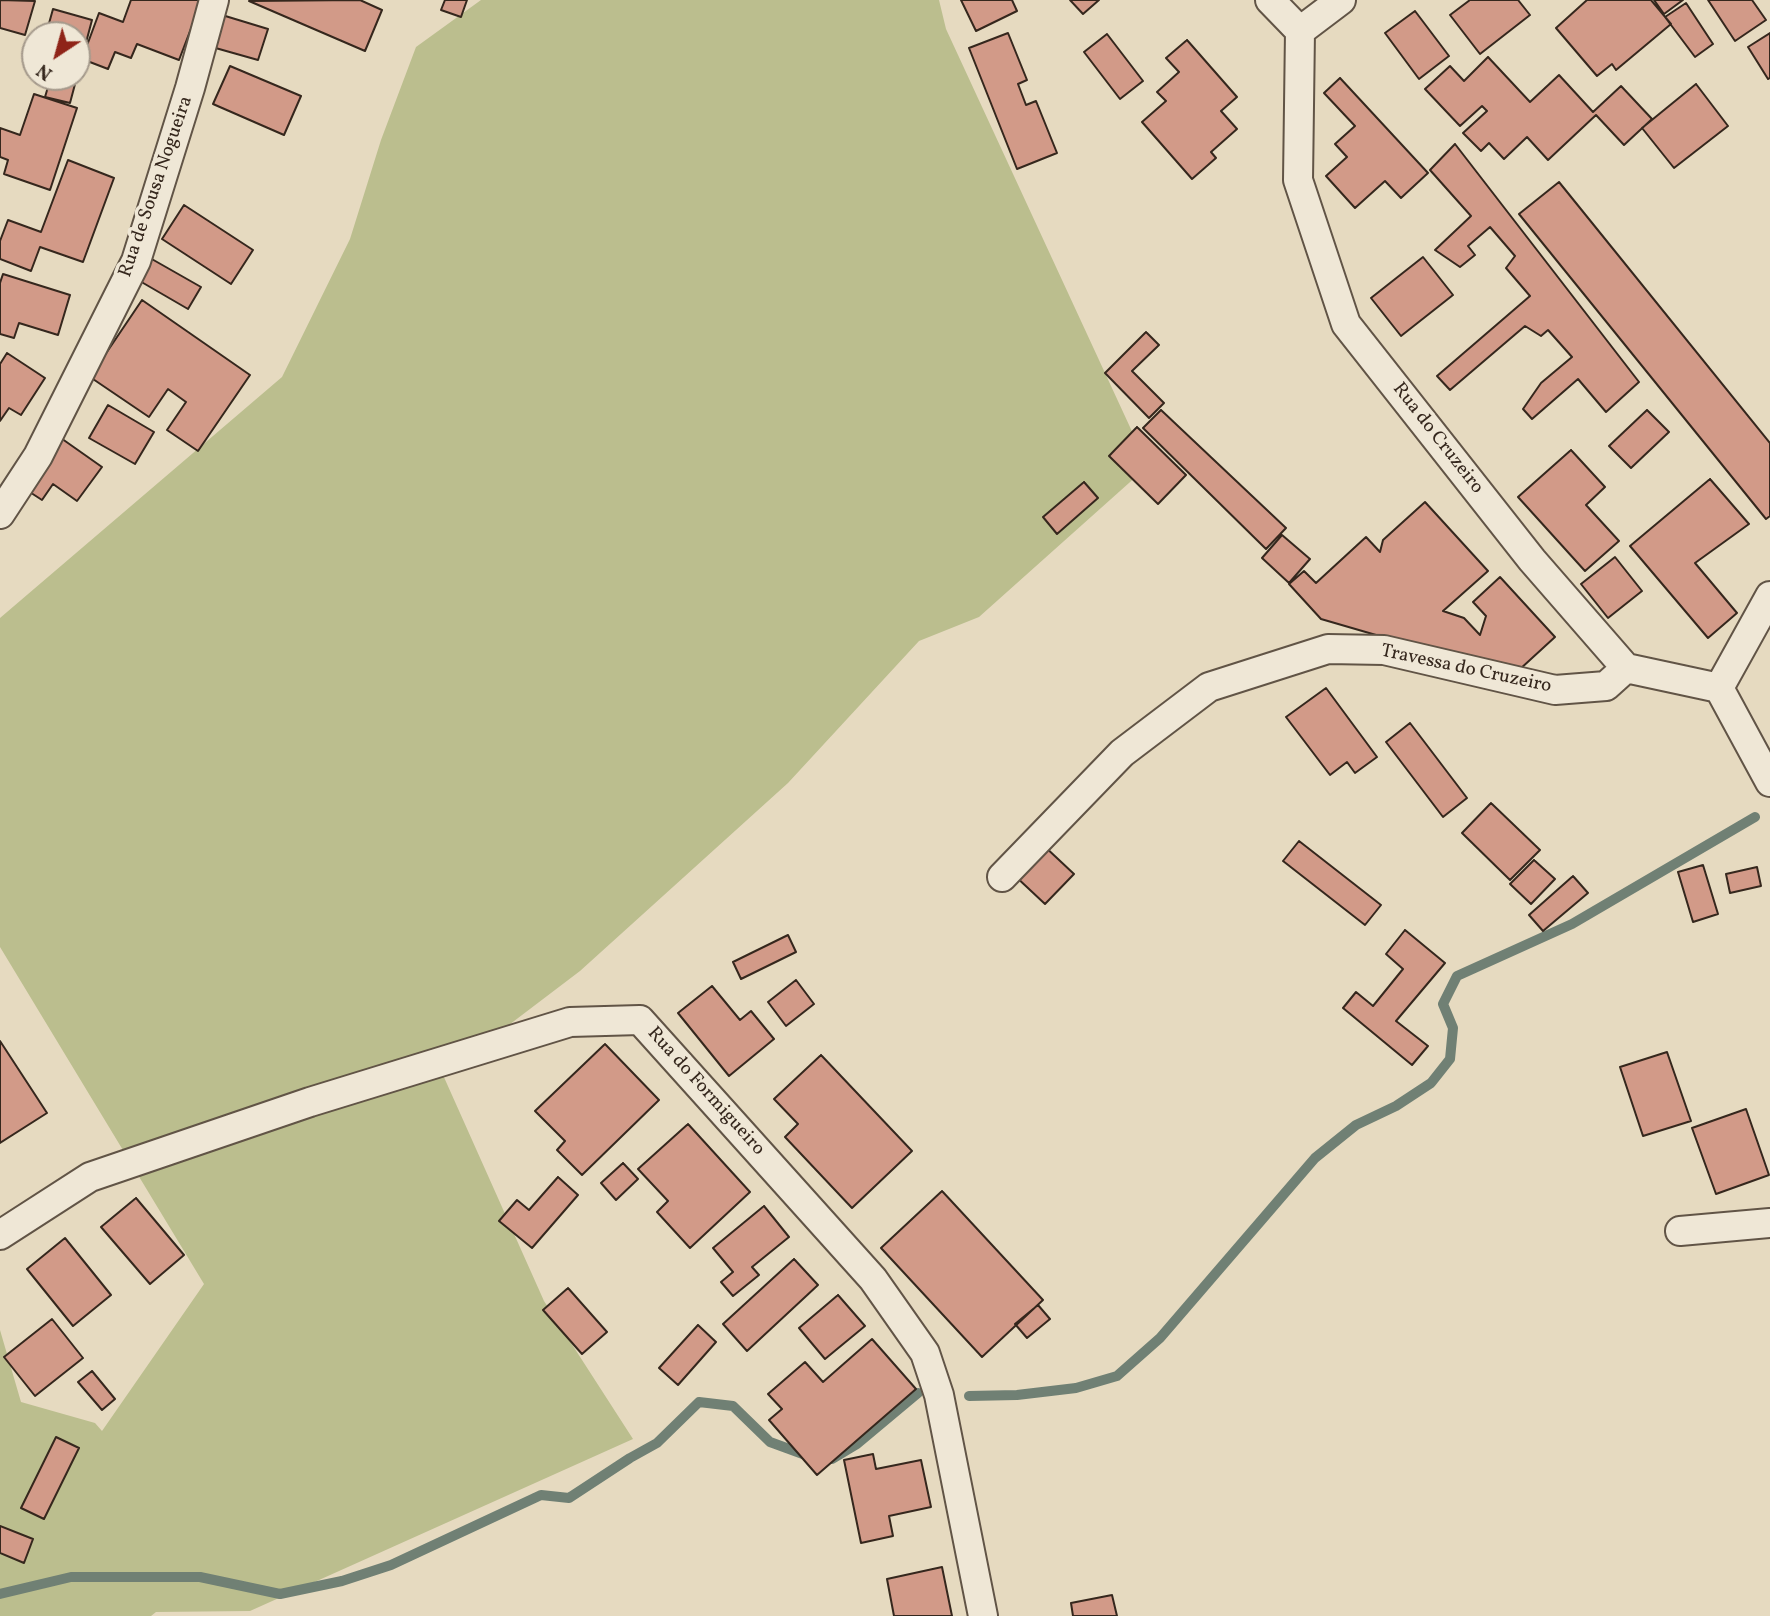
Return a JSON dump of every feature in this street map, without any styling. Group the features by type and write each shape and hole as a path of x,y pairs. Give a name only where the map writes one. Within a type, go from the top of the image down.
{"street":[{"name":"Rua de Sousa Nogueira","path":"0,514 38,456 136,261 190,88 214,0"},
{"path":"1270,0 1300,31 1341,0"},
{"name":"Rua do Cruzeiro","path":"1300,31 1298,180 1346,324 1532,560 1626,668"},
{"path":"1719,688 1770,596"},
{"name":"Travessa do Cruzeiro","path":"1002,877 1122,753 1209,687 1328,649 1384,650 1555,690 1606,686 1626,668"},
{"path":"1626,668 1719,688 1770,782"},
{"name":"Rua do Formigueiro","path":"0,1235 90,1177 310,1102 570,1022 640,1020 873,1279 925,1353 939,1395 983,1616"},
{"path":"1680,1231 1770,1223"}],"green space":[{"path":"481,0 939,0 946,29 1148,466 979,617 919,641 788,783 580,971 443,1075 544,1301 633,1439 250,1611 156,1612 151,1616 0,1616 0,1330 21,1402 95,1423 102,1431 204,1284 0,947 0,618 282,377 350,239 381,140 416,47"}],"building":[{"path":"0,0 35,1 29,21 21,21 21,34 0,28"},
{"path":"131,0 202,0 179,60 137,44 131,58 115,52 108,69 91,62 91,35 99,13 123,22"},
{"path":"360,0 382,10 365,51 249,1"},
{"path":"445,0 467,0 461,17 441,10"},
{"path":"961,0 1012,0 1017,11 976,31"},
{"path":"1070,0 1099,0 1083,14"},
{"path":"1470,0 1518,0 1530,15 1480,54 1450,15"},
{"path":"1587,0 1651,0 1671,24 1616,70 1612,64 1597,76 1556,28"},
{"path":"1654,0 1683,0 1664,14"},
{"path":"1708,0 1752,0 1766,20 1735,41"},
{"path":"1686,3 1713,44 1695,57 1665,17"},
{"path":"53,9 92,20 91,24 91,21 50,21"},
{"path":"1415,11 1449,56 1419,79 1385,33"},
{"path":"222,15 268,29 258,60 212,47"},
{"path":"1008,33 1027,80 1018,84 1026,105 1036,101 1057,153 1017,169 969,48"},
{"path":"1770,33 1770,78 1768,79 1748,47"},
{"path":"1107,34 1143,81 1120,99 1084,52"},
{"path":"1187,40 1237,97 1221,111 1237,129 1211,152 1216,158 1192,179 1142,122 1166,101 1157,92 1179,72 1166,58"},
{"path":"1488,57 1530,102 1559,75 1593,112 1621,86 1652,119 1624,145 1596,115 1548,160 1527,137 1504,159 1489,143 1481,151 1463,133 1487,111 1482,106 1460,126 1425,89 1450,66 1464,81"},
{"path":"230,66 301,96 284,135 213,104"},
{"path":"1340,78 1428,173 1401,198 1385,181 1355,208 1326,176 1347,157 1335,144 1355,126 1324,93"},
{"path":"1696,84 1728,126 1674,168 1642,128"},
{"path":"47,91 73,91 70,103 45,97"},
{"path":"34,94 77,108 50,190 4,174 8,160 0,157 0,128 20,135"},
{"path":"1455,144 1639,382 1606,412 1578,379 1532,419 1523,409 1541,383 1572,357 1548,330 1541,336 1525,326 1450,390 1437,376 1530,296 1506,268 1515,256 1490,227 1468,246 1475,255 1460,267 1435,250 1471,216 1430,170"},
{"path":"68,160 114,178 83,262 40,247 31,271 0,259 0,241 8,220 41,232"},
{"path":"1559,182 1770,443 1770,516 1766,519 1519,214"},
{"path":"184,205 253,250 231,284 162,239"},
{"path":"1423,257 1453,295 1401,336 1371,298"},
{"path":"150,258 201,287 188,309 138,280"},
{"path":"3,274 70,295 58,335 19,323 14,338 0,334 0,283"},
{"path":"142,300 250,375 198,451 167,430 186,402 168,389 149,417 90,377"},
{"path":"1146,332 1159,345 1132,371 1164,403 1149,418 1105,373"},
{"path":"7,353 45,378 21,415 9,408 0,421 0,364"},
{"path":"108,405 154,432 135,464 89,438"},
{"path":"1161,410 1286,528 1266,549 1143,428"},
{"path":"1647,410 1669,432 1631,468 1609,446"},
{"path":"1137,427 1186,475 1158,504 1109,456"},
{"path":"58,436 102,467 77,501 53,484 42,500 22,487"},
{"path":"1571,450 1605,487 1586,505 1619,541 1585,571 1518,497"},
{"path":"1710,479 1749,524 1695,563 1737,613 1708,638 1630,546"},
{"path":"1084,482 1098,498 1057,534 1043,517"},
{"path":"1425,502 1488,571 1443,611 1464,618 1480,635 1486,616 1473,602 1500,577 1555,637 1519,670 1517,676 1321,619 1289,584 1304,571 1316,583 1366,537 1380,552 1383,540"},
{"path":"1282,535 1310,559 1289,583 1262,558"},
{"path":"1615,557 1642,591 1608,618 1581,584"},
{"path":"1326,688 1377,757 1355,773 1347,762 1330,775 1286,717"},
{"path":"1410,723 1467,798 1443,817 1386,742"},
{"path":"1491,803 1540,850 1510,880 1462,833"},
{"path":"1299,841 1381,905 1365,925 1283,861"},
{"path":"1042,844 1074,874 1045,904 1013,874"},
{"path":"1534,860 1555,879 1531,904 1510,884"},
{"path":"1703,865 1718,914 1693,922 1678,872"},
{"path":"1757,867 1761,886 1730,893 1726,874"},
{"path":"1573,876 1588,893 1543,931 1529,915"},
{"path":"1405,930 1445,963 1396,1021 1428,1046 1412,1065 1343,1008 1356,992 1373,1006 1403,969 1386,954"},
{"path":"788,935 796,952 741,979 733,962"},
{"path":"796,980 814,1004 786,1026 768,1002"},
{"path":"712,986 740,1020 751,1011 774,1039 729,1076 678,1013"},
{"path":"0,1041 47,1113 0,1143"},
{"path":"605,1044 659,1100 582,1175 557,1150 565,1141 535,1111"},
{"path":"1667,1052 1691,1121 1643,1136 1620,1067"},
{"path":"821,1055 912,1151 852,1208 785,1137 798,1124 774,1099"},
{"path":"1746,1109 1769,1175 1716,1194 1692,1128"},
{"path":"688,1124 750,1192 690,1248 657,1212 668,1201 638,1169"},
{"path":"623,1163 638,1179 616,1200 601,1183"},
{"path":"558,1177 578,1195 532,1248 499,1221 517,1200 529,1210"},
{"path":"942,1191 1043,1300 982,1357 881,1248"},
{"path":"136,1198 184,1255 150,1284 101,1227"},
{"path":"764,1206 789,1237 752,1267 759,1275 733,1296 721,1282 733,1272 713,1248"},
{"path":"65,1238 111,1295 73,1326 27,1269"},
{"path":"794,1259 818,1285 747,1351 723,1324"},
{"path":"568,1288 607,1332 582,1354 543,1310"},
{"path":"838,1295 865,1326 825,1359 799,1328"},
{"path":"1038,1305 1050,1319 1027,1338 1015,1324"},
{"path":"52,1319 83,1358 35,1396 4,1357"},
{"path":"698,1325 716,1342 678,1385 659,1368"},
{"path":"872,1339 916,1389 817,1475 769,1420 782,1409 768,1394 805,1362 823,1382"},
{"path":"92,1371 115,1399 102,1410 78,1382"},
{"path":"56,1437 79,1448 44,1519 21,1508"},
{"path":"873,1454 876,1469 921,1460 931,1507 889,1516 893,1536 861,1543 844,1460"},
{"path":"0,1526 33,1539 24,1563 0,1553"},
{"path":"942,1567 952,1616 894,1616 887,1579"},
{"path":"1112,1595 1117,1616 1073,1616 1071,1603"}],"waterway":[{"path":"969,1396 1017,1395 1076,1388 1117,1376 1160,1338 1315,1158 1356,1125 1396,1106 1431,1083 1450,1059 1453,1028 1443,1004 1457,976 1572,924 1755,817"},
{"path":"832,1459 857,1444 918,1393"},
{"path":"0,1594 71,1577 200,1577 280,1594 342,1581 391,1565 541,1495 569,1498 657,1443 699,1402 733,1406 770,1442 811,1457"}]}
